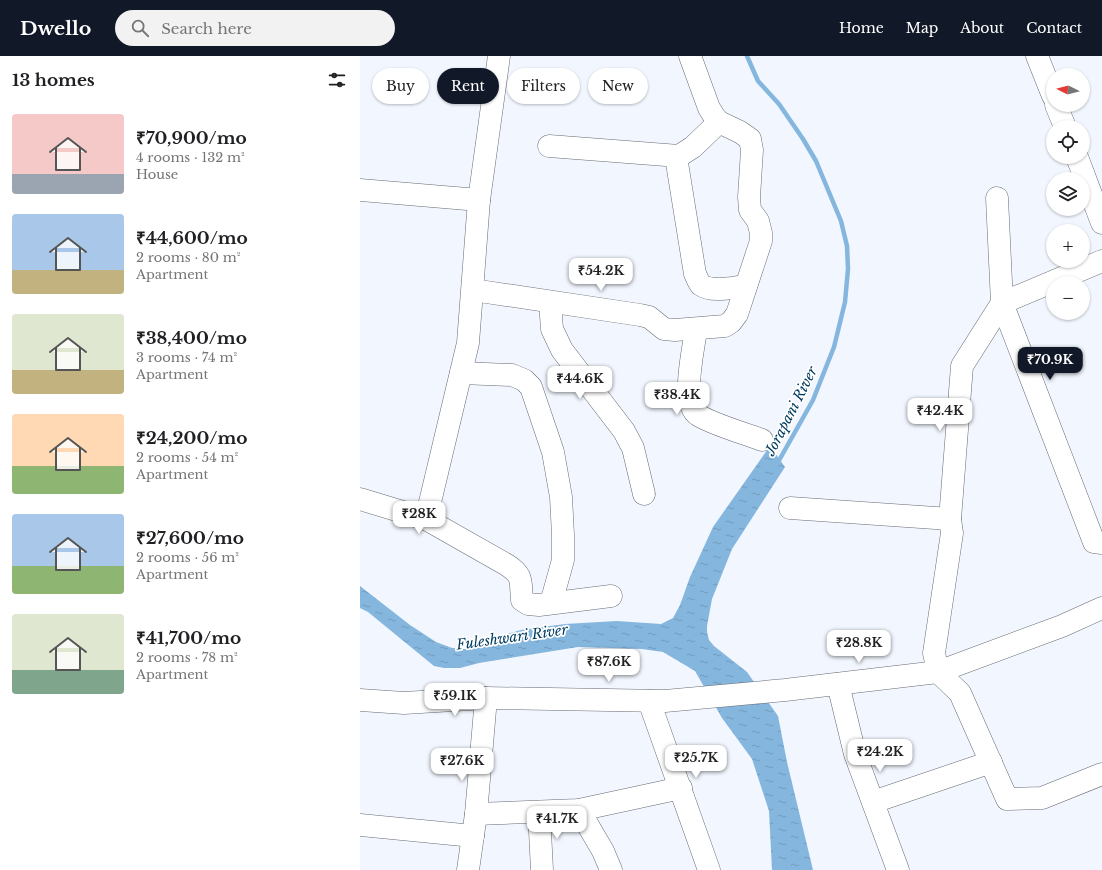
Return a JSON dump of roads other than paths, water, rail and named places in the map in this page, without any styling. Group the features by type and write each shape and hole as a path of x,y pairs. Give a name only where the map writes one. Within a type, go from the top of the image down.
{"street":[{"path":"426,519 468,343 479,200 499,56"},
{"path":"473,290 640,315 648,317 664,329 696,329 725,326 731,322 737,314 761,241 762,232 758,221 750,210 749,197 752,150 750,140 740,132 719,122 709,108 690,56"},
{"path":"1037,56 1046,78"},
{"path":"549,146 679,156 692,148 719,122"},
{"path":"679,156 677,163 678,172 695,274 700,284 707,288 716,289 746,286"},
{"path":"1079,164 1102,223"},
{"path":"360,190 479,200"},
{"path":"997,198 1002,303 1094,542 1102,543"},
{"path":"1102,261 1002,303 962,366 950,519 952,533 934,653 938,672 960,693 1007,799 1042,798 1102,774"},
{"path":"550,302 552,329 562,350 624,431 633,448 644,494"},
{"path":"696,329 689,383 689,397 692,408 697,415 719,425 762,440"},
{"path":"461,373 512,376 524,380 531,387 553,452 561,497 563,560 551,603"},
{"path":"360,499 426,519 517,571 520,578 522,600 528,604 539,605 611,596"},
{"path":"790,508 950,519"},
{"path":"360,700 404,704 486,698 657,701 785,690 938,672 1062,626 1102,608"},
{"path":"838,684 855,754 898,870"},
{"path":"468,870 476,814 486,698"},
{"path":"657,701 681,788 709,870"},
{"path":"873,802 991,762"},
{"path":"476,814 579,810 681,788"},
{"path":"579,810 603,851 611,870"},
{"path":"539,812 542,870"},
{"path":"360,825 473,836"}],"water":[{"name":"Fuleshwari River","path":"770,446 785,467 732,549 712,599 707,632 709,640 714,646 747,672 778,716 787,762 813,870 772,870 769,811 752,759 722,718 695,671 663,652 642,649 578,647 479,663 460,668 444,668 434,666 368,612 360,608 360,586 410,625 436,642 452,648 466,649 478,642 521,630 565,624 617,621 661,624 673,618 713,527"}],"waterway":[{"name":"Jorapani River","path":"747,56 758,81 779,104 816,161 841,221 847,246 848,269 845,302 834,347 813,400 777,464"}]}
